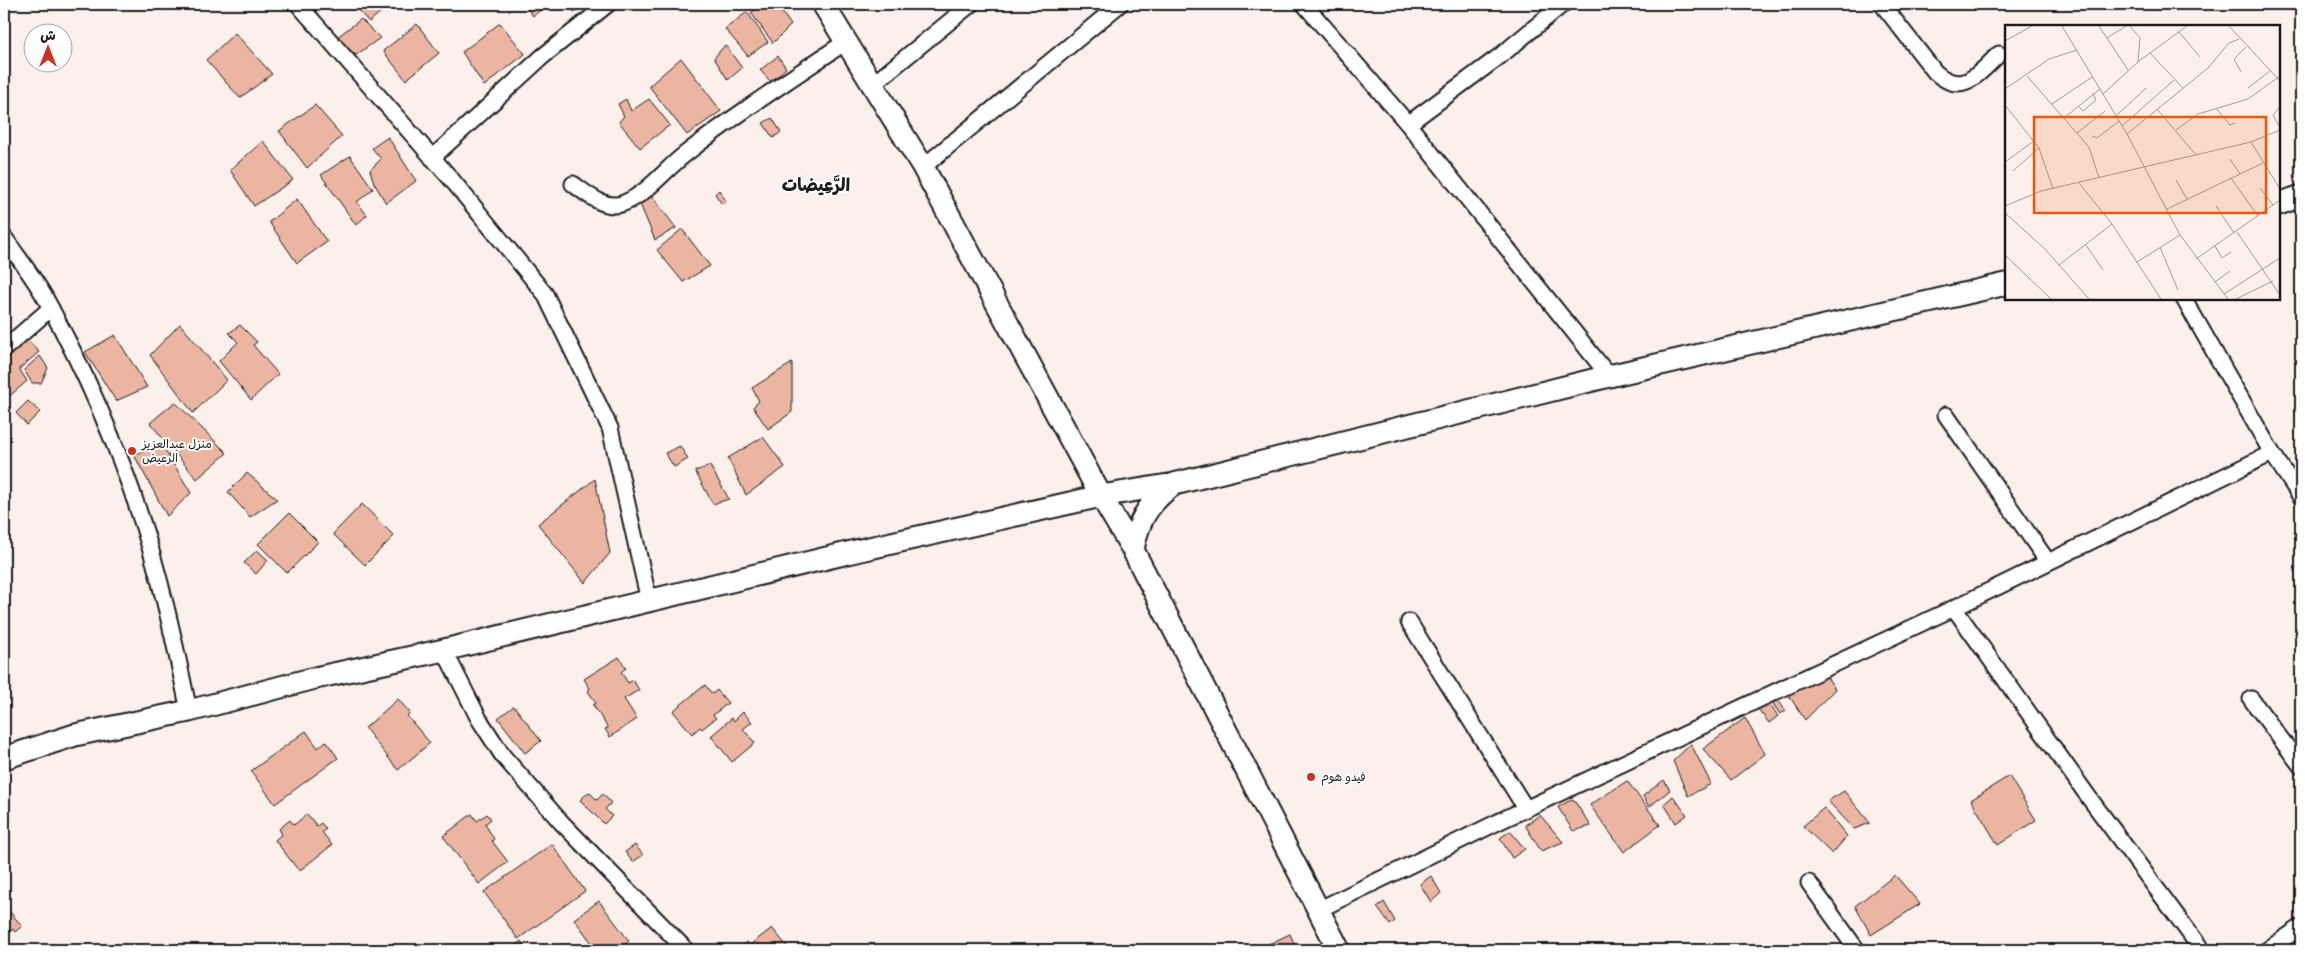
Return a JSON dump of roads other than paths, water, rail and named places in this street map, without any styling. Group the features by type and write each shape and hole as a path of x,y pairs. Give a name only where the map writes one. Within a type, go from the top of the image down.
{"street":[{"path":"299,4 432,158 545,294 610,428 649,600"},
{"path":"432,158 542,57 608,4"},
{"path":"823,4 924,167 1133,550 1339,950"},
{"path":"873,84 971,4"},
{"path":"924,167 1120,4"},
{"path":"1304,4 1408,124 1609,376"},
{"path":"1408,124 1500,56 1564,4"},
{"path":"1882,4 1945,82 1955,84 1972,80 1999,54"},
{"path":"573,184 596,201 613,205 624,204 638,195 683,156 846,41"},
{"path":"2280,204 2301,196"},
{"path":"4,238 51,308 78,360 114,446 142,524 167,609 189,711"},
{"path":"4,758 75,735 189,711 316,678 444,650 856,551 1102,496 1174,484 1609,376 2005,284"},
{"path":"2185,300 2272,453 2301,497"},
{"path":"4,349 51,308"},
{"path":"1946,415 2048,562"},
{"path":"1318,910 1526,809 1954,608 2272,453"},
{"path":"1133,550 1136,532 1146,512 1174,484"},
{"path":"1954,608 2090,799 2202,950"},
{"path":"1410,622 1526,809"},
{"path":"444,650 471,704 502,756 561,822 686,950"},
{"path":"2251,699 2301,766"},
{"path":"1808,883 1857,950"},
{"path":"2267,950 2301,927"}],"place":[{"name":"منزل عبدالعزيز الرعيض","path":"132,451"},
{"name":"فيدو هوم","path":"1311,777"}],"district":[{"name":"الرَّعِيضات","path":"816,185"}]}
